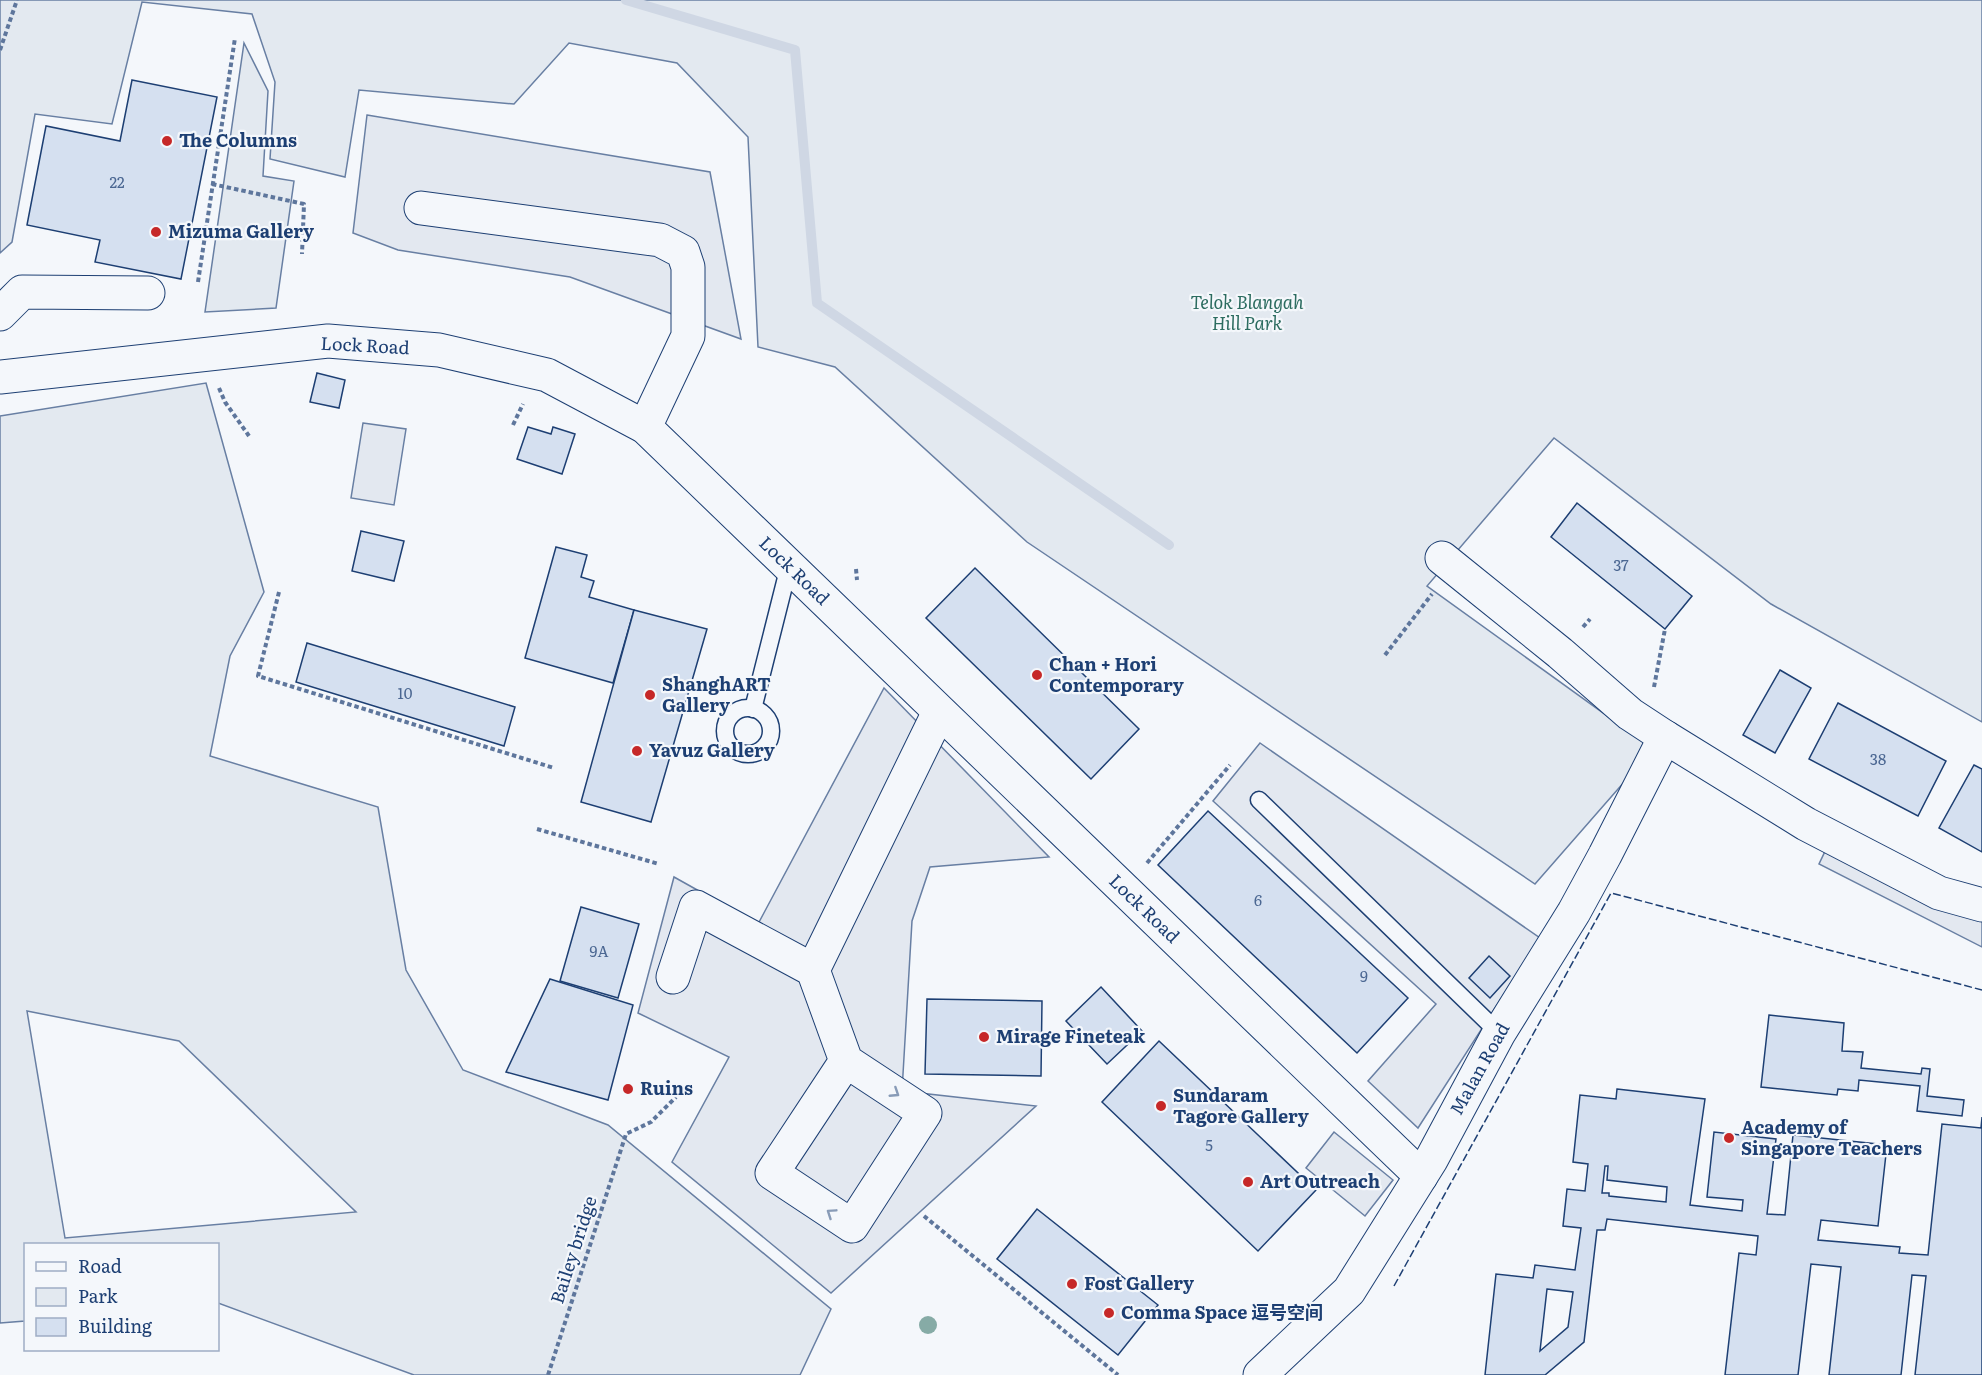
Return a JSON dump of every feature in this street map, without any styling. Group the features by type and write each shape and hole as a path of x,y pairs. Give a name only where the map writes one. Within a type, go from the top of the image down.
{"street":[{"path":"422,208 660,240 683,252 687,267 688,336 645,427"},
{"path":"0,314 22,292 147,293"},
{"name":"Lock Road","path":"0,376 328,341 439,350 547,375 645,427 1421,1176"},
{"path":"1447,563 1560,653 1630,714 1665,737 1806,824 1939,893 1982,905"},
{"path":"813,970 939,712"},
{"name":"Malan Road","path":"1260,1375 1349,1291 1421,1176 1499,1034 1574,912 1665,737"},
{"path":"673,977 696,907 813,970 846,1061 925,1113 852,1226 772,1173 846,1061"}],"lane":[{"path":"753,709 789,566"},
{"path":"1259,800 1499,1034"}],"path":[{"path":"0,50 16,0"},
{"path":"198,282 235,38"},
{"path":"213,184 304,204 302,254"},
{"path":"218,384 225,402 249,436"},
{"path":"1385,655 1447,563"},
{"path":"856,569 857,586"},
{"path":"279,592 258,676 554,768"},
{"path":"1654,688 1665,629"},
{"path":"1124,890 1230,765"},
{"path":"537,829 659,864"},
{"name":"Bailey bridge","path":"548,1375 626,1134 651,1122 676,1097"},
{"path":"924,1216 1118,1375"}],"green space":[{"name":"Telok Blangah Hill Park","path":"0,0 1982,0 1982,722 1771,604 1554,438 1427,586 1653,749 1535,884 1027,542 835,367 758,347 748,137 677,63 569,43 514,104 359,90 345,177 270,159 275,82 252,14 142,2 112,124 35,114 12,242 0,253"},
{"path":"244,43 268,91 263,176 294,181 276,308 205,312"},
{"path":"206,383 264,592 230,656 210,756 378,807 406,970 463,1070 608,1125 831,1309 800,1375 414,1375 219,1303 219,1243 24,1243 24,1321 0,1323 0,416","holes":["27,1011 179,1041 356,1212 65,1238"]}],"shaded area":[{"path":"367,115 710,172 741,339 570,277 398,250 353,233"},
{"path":"363,423 406,429 394,505 351,498"},
{"path":"884,688 1049,857 930,867 912,921 902,1091 1036,1106 831,1293 672,1162 729,1057 638,1013 674,877 758,924"},
{"path":"1260,743 1540,938 1418,1128 1368,1081 1436,1004 1213,801"},
{"path":"1830,841 1982,909 1982,947 1819,864"},
{"path":"1334,1132 1393,1180 1365,1216 1306,1168"}],"building":[{"path":"132,80 217,97 181,279 95,262 100,240 27,225 46,126 120,141"},
{"path":"317,373 345,380 339,408 310,402"},
{"path":"528,427 551,434 553,427 575,434 562,474 517,459"},
{"path":"1577,503 1692,596 1665,629 1551,537"},
{"path":"361,531 404,541 394,581 352,571"},
{"path":"556,547 587,555 581,577 594,581 589,597 634,610 613,683 525,658"},
{"path":"975,568 1139,729 1091,779 926,618"},
{"path":"634,610 707,629 651,822 581,802"},
{"path":"307,643 515,707 504,746 296,682"},
{"path":"1780,670 1811,688 1775,753 1743,735"},
{"path":"1838,703 1946,761 1918,816 1809,759"},
{"path":"1974,765 1982,769 1982,852 1939,828"},
{"path":"1208,811 1408,998 1357,1053 1158,865"},
{"path":"581,907 639,924 618,998 560,981"},
{"path":"1489,956 1510,976 1490,998 1469,978"},
{"path":"550,979 633,1005 608,1100 506,1072"},
{"path":"1101,987 1142,1031 1107,1064 1066,1021"},
{"name":"Mirage Fineteak","path":"927,999 1042,1001 1041,1076 925,1074"},
{"path":"1769,1015 1844,1023 1842,1051 1863,1052 1861,1068 1921,1074 1922,1068 1930,1069 1927,1096 1964,1100 1962,1116 1917,1111 1920,1086 1859,1080 1858,1091 1838,1089 1837,1095 1761,1087"},
{"path":"1159,1041 1316,1190 1258,1251 1102,1102"},
{"path":"1617,1089 1705,1099 1690,1205 1742,1211 1743,1200 1707,1197 1714,1132 1776,1139 1767,1214 1785,1215 1793,1135 1887,1145 1878,1226 1821,1220 1818,1240 1900,1247 1899,1253 1928,1255 1942,1124 1981,1128 1982,1117 1982,1375 1915,1375 1926,1276 1912,1275 1901,1375 1829,1375 1841,1267 1811,1264 1798,1375 1725,1375 1739,1253 1756,1255 1758,1236 1607,1219 1605,1230 1597,1230 1584,1342 1545,1375 1485,1375 1496,1274 1533,1278 1535,1265 1575,1270 1581,1228 1563,1226 1567,1189 1585,1191 1588,1164 1573,1162 1580,1095 1616,1099","holes":["1605,1166 1608,1166 1607,1180 1667,1187 1666,1202 1609,1196 1609,1193 1602,1193","1547,1289 1573,1292 1568,1327 1540,1351"]},
{"path":"1037,1209 1158,1305 1118,1355 997,1259"}],"waterway":[{"path":"626,0 795,50 817,303 1169,545"}],"fence":[{"path":"1394,1286 1611,893 1982,990"}],"place":[{"name":"The Columns","path":"167,141"},
{"name":"Mizuma Gallery","path":"156,232"},
{"name":"Chan + Hori Contemporary","path":"1037,675"},
{"name":"ShanghART Gallery","path":"650,695"},
{"name":"Yavuz Gallery","path":"637,751"},
{"name":"Mirage Fineteak","path":"984,1037"},
{"name":"Ruins","path":"628,1089"},
{"name":"Sundaram Tagore Gallery","path":"1161,1106"},
{"name":"Academy of Singapore Teachers","path":"1729,1138"},
{"name":"Art Outreach","path":"1248,1182"},
{"name":"Fost Gallery","path":"1072,1284"},
{"name":"Comma Space 逗号空间","path":"1109,1313"}]}
